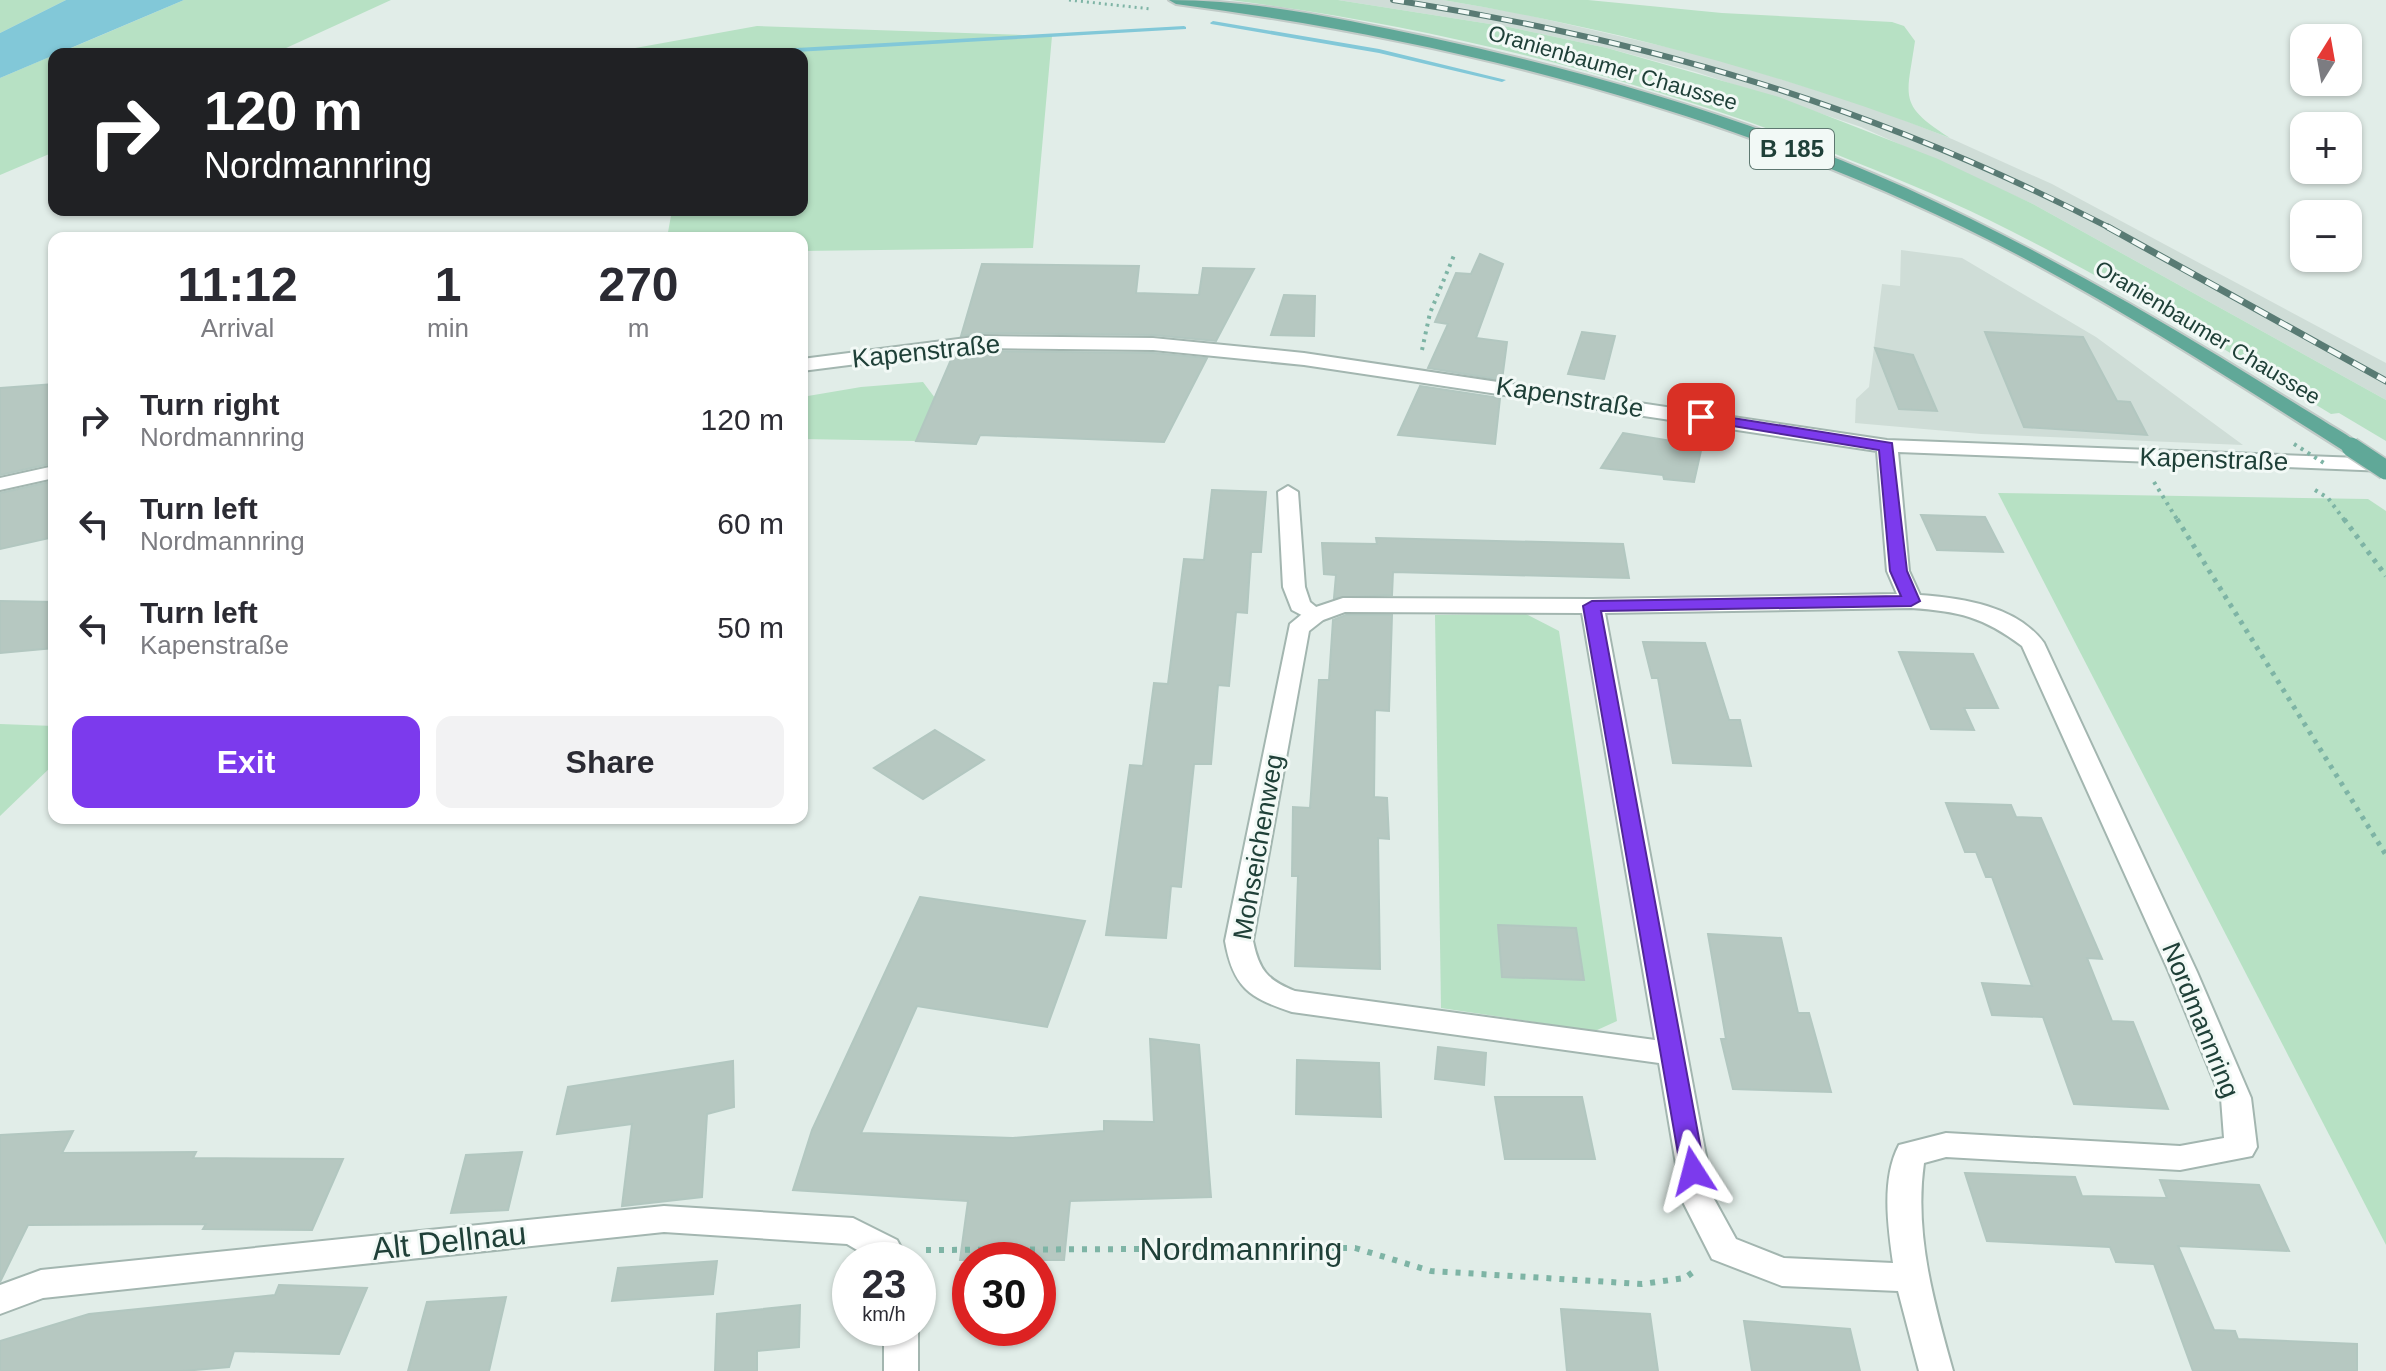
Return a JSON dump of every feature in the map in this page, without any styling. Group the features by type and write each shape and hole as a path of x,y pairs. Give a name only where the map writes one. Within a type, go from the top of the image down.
{"main road":[{"name":"Oranienbaumer Chaussee","path":"1176,0 1311,19 1464,49 1628,92 1769,140 1884,186 2018,249 2108,298 2386,468"}],"street":[{"name":"Kapenstraße","path":"808,364 982,342 1153,344 1416,374 1887,446 2266,460 2386,468"},
{"path":"1887,446 1898,571 1911,601"},
{"path":"0,484 48,473"},
{"path":"1288,492 1294,587 1300,605 1315,615 1343,605 1592,606 1698,1200 1724,1249 1782,1272 1910,1278"},
{"name":"Nordmannring","path":"1592,606 1911,601 1958,605 2003,619 2032,643 2183,972 2236,1098 2241,1147 2180,1158 1946,1145 1910,1154 1903,1187 1910,1278 1936,1371"},
{"name":"Mohseichenweg","path":"1315,615 1298,629 1239,941 1243,966 1259,990 1292,1001 1674,1054"},
{"name":"Alt Dellnau","path":"0,1300 41,1284 664,1219 853,1231 872,1242"},
{"path":"901,1346 901,1371"}],"path":[{"path":"1069,0 1158,10"},
{"path":"1416,374 1430,313 1455,253"},
{"path":"2294,444 2334,470"},
{"path":"2137,456 2386,855"},
{"path":"2266,460 2328,498 2386,576"},
{"name":"Nordmannring","path":"936,1250 1355,1248 1431,1271 1642,1284 1685,1278 1724,1249"}],"shaded area":[{"path":"1338,0 1443,0 1518,13 1706,56 1868,106 1952,139 2052,184 2386,363 2386,400 2033,204 1861,127 1696,72 1607,48 1509,27"},
{"path":"1901,250 1962,258 2096,337 2243,445 1981,434 1855,423 1856,399 1869,387 1882,284 1900,286"}],"green space":[{"path":"0,0 66,0 0,33"},
{"path":"184,0 391,0 286,48 71,48"},
{"path":"1230,0 1338,0 1509,27 1607,48 1779,97 1938,159 2033,204 2386,400 2386,441 2339,413 2331,414 2162,313 2033,242 1950,202 1833,153 1686,101 1536,58 1384,24"},
{"path":"1443,0 1588,0 1722,13 1892,22 1904,26 1915,41 1909,88 1914,107 1921,117 1950,138 1825,94 1700,56 1572,25"},
{"path":"757,26 1052,36 1033,248 808,251 808,232 668,232 671,216 808,216 808,48 635,48"},
{"path":"48,58 48,155 0,175 0,78"},
{"path":"923,382 935,398 916,441 808,439 808,396 861,387"},
{"path":"1998,493 2368,499 2386,511 2386,1245"},
{"path":"1526,614 1559,631 1617,1021 1595,1031 1441,1008 1435,615"},
{"path":"0,724 48,726 48,770 0,816"}],"water":[{"path":"66,0 184,0 71,48 48,48 48,58 0,78 0,33"}],"building":[{"path":"1480,254 1503,264 1476,338 1507,342 1502,380 1428,368 1448,324 1435,322 1456,273 1471,274"},
{"path":"982,264 1139,266 1136,293 1199,295 1203,268 1254,269 1216,341 1153,335 982,333 961,336"},
{"path":"1284,295 1315,296 1314,336 1271,335"},
{"path":"1582,332 1615,336 1604,379 1568,374"},
{"path":"1985,332 2083,337 2117,401 2130,402 2147,435 2024,427"},
{"path":"1875,348 1913,355 1937,411 1899,409"},
{"path":"982,351 1153,353 1207,358 1164,442 980,435 976,444 916,441 953,355"},
{"path":"48,384 48,464 0,475 0,388"},
{"path":"1420,386 1500,398 1495,444 1398,435"},
{"path":"1623,433 1702,446 1694,482 1601,468"},
{"path":"48,482 48,538 0,549 0,493"},
{"path":"1212,490 1266,492 1261,552 1251,552 1247,613 1236,612 1229,686 1218,685 1211,764 1194,764 1181,887 1171,886 1166,938 1106,935 1130,765 1143,766 1154,683 1168,684 1184,559 1204,560"},
{"path":"1921,515 1985,517 2003,552 1937,550"},
{"path":"1376,538 1623,544 1629,578 1393,572 1392,595 1334,598 1336,575 1324,574 1322,543 1377,544"},
{"path":"0,601 48,602 48,649 0,653"},
{"path":"1346,615 1392,615 1389,711 1375,710 1374,797 1387,798 1389,839 1378,838 1380,969 1295,966 1298,876 1292,876 1293,807 1310,808 1319,680 1329,680 1333,620"},
{"path":"1643,642 1705,643 1729,720 1740,720 1751,766 1673,763 1658,678 1652,678"},
{"path":"1899,652 1973,654 1998,708 1964,708 1974,730 1931,729"},
{"path":"935,730 984,760 923,799 874,768"},
{"path":"1946,803 2011,805 2016,817 2041,818 2102,959 2087,958 2112,1021 2133,1022 2168,1109 2074,1104 2043,1017 1992,1015 1982,983 2032,986 1992,877 1986,877 1976,852 1965,852"},
{"path":"920,897 1085,921 1047,1027 917,1006 861,1133 1013,1138 1104,1131 1104,1121 1154,1122 1150,1039 1199,1045 1211,1197 1070,1201 1064,1260 1056,1260 1056,1242 962,1242 968,1201 793,1190 812,1130"},
{"path":"1498,925 1576,928 1584,980 1502,977"},
{"path":"1708,934 1781,938 1798,1013 1809,1013 1831,1092 1733,1089 1721,1039 1726,1039"},
{"path":"1438,1047 1486,1053 1484,1085 1435,1079"},
{"path":"1297,1060 1379,1063 1381,1117 1296,1114"},
{"path":"733,1061 734,1107 707,1114 702,1197 622,1206 632,1124 557,1134 568,1087"},
{"path":"1495,1097 1582,1097 1595,1159 1505,1159"},
{"path":"73,1131 62,1153 196,1152 193,1158 343,1159 312,1230 203,1229 206,1224 28,1225 0,1282 0,1135"},
{"path":"522,1152 508,1210 451,1213 466,1155"},
{"path":"1965,1173 2075,1177 2082,1196 2167,1198 2160,1180 2259,1185 2289,1251 2178,1246 2214,1330 2235,1331 2238,1339 2357,1344 2357,1371 2193,1371 2154,1264 2116,1262 2110,1247 1987,1241"},
{"path":"717,1261 713,1294 612,1301 618,1268"},
{"path":"279,1285 367,1288 339,1354 234,1351 229,1367 183,1371 0,1371 0,1341 89,1314 275,1295"},
{"path":"506,1297 489,1371 408,1371 427,1302"},
{"path":"800,1305 799,1347 757,1351 757,1371 715,1371 717,1314"},
{"path":"1561,1309 1650,1314 1658,1371 1567,1371"},
{"path":"1744,1321 1850,1329 1860,1371 1752,1371"}],"waterway":[{"path":"1213,23 1379,51 1502,80"},
{"path":"808,49 1184,28"}],"railway":[{"path":"1393,0 1581,36 1762,84 1938,148 2108,227"},
{"path":"2108,227 2112,229"},
{"path":"2108,227 2386,381"}],"route":[{"path":"1693,1171 1592,606 1911,601 1898,571 1887,446 1701,417"}]}
